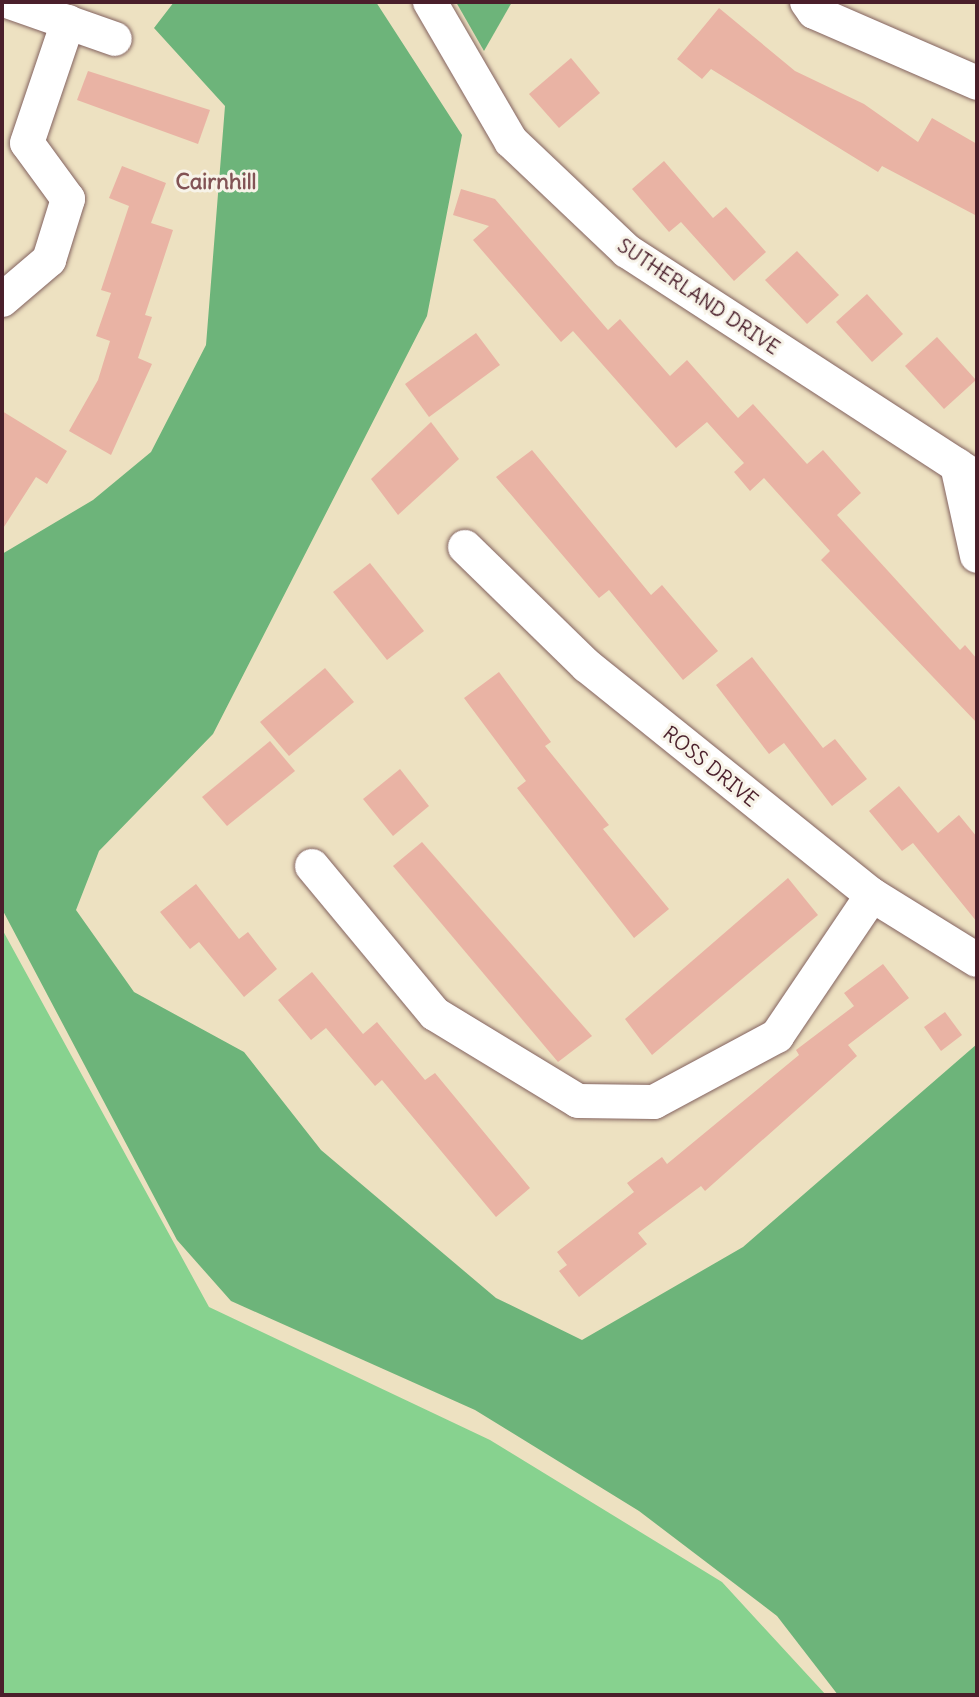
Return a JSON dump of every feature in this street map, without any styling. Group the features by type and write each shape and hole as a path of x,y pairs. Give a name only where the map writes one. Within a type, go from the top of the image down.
{"street":[{"path":"10,2 115,39"},
{"name":"SUTHERLAND DRIVE","path":"430,2 511,141 627,251 967,472 977,556"},
{"path":"807,2 814,12 977,83"},
{"path":"2,300 49,260 68,199 27,143 68,22"},
{"name":"ROSS DRIVE","path":"465,547 587,666 872,895 977,960"},
{"path":"312,866 435,1014 578,1101 654,1102 777,1036 872,895"}],"green space":[{"path":"174,2 376,2 462,135 427,316 213,734 99,851 76,910 134,992 244,1052 321,1150 496,1298 582,1340 743,1247 977,1044 977,1695 838,1695 777,1616 639,1511 475,1410 231,1301 177,1240 2,909 2,554 93,500 151,452 206,345 225,106 154,28"},
{"path":"456,2 512,2 484,51"},
{"path":"2,929 209,1307 490,1440 722,1582 826,1695 2,1695"}],"building":[{"path":"719,8 795,71 864,104 918,142 932,118 977,144 977,216 882,166 878,172 711,69 702,79 677,59"},
{"path":"571,58 600,93 559,128 529,94"},
{"path":"88,71 210,110 198,144 77,100"},
{"path":"664,161 713,218 726,207 766,252 734,281 681,222 669,232 632,189"},
{"path":"122,166 166,183 151,223 173,230 145,315 152,317 138,358 152,364 111,455 69,431 98,380 110,341 96,336 111,293 101,290 129,206 109,198"},
{"path":"461,189 495,199 608,330 620,319 670,376 687,360 738,418 753,404 807,464 823,450 861,493 837,515 960,650 965,645 977,659 977,723 821,560 830,551 764,478 750,491 734,472 744,463 707,422 676,448 573,331 561,342 473,240 489,226 453,215"},
{"path":"797,251 839,295 807,324 765,280"},
{"path":"867,294 903,334 872,362 836,322"},
{"path":"476,333 500,365 429,417 405,384"},
{"path":"937,337 976,380 944,409 905,366"},
{"path":"2,411 67,451 47,484 36,477 2,530"},
{"path":"431,422 459,459 398,515 371,479"},
{"path":"532,450 651,595 662,585 718,651 683,680 609,590 599,598 496,477"},
{"path":"370,563 424,631 387,660 333,592"},
{"path":"752,657 823,748 835,739 867,779 832,806 784,743 769,754 716,685"},
{"path":"325,668 354,702 289,756 260,722"},
{"path":"499,672 551,742 545,746 609,825 603,829 669,909 634,938 517,788 526,781 464,698"},
{"path":"270,741 295,771 227,826 202,797"},
{"path":"400,769 429,806 393,836 363,799"},
{"path":"899,786 938,833 959,815 977,837 977,922 913,843 902,851 869,811"},
{"path":"422,842 592,1036 558,1062 393,866"},
{"path":"788,878 818,915 652,1055 625,1019"},
{"path":"196,884 239,939 248,932 277,969 244,997 199,942 190,949 160,912"},
{"path":"883,964 909,998 848,1045 857,1056 705,1191 701,1186 638,1233 647,1244 579,1297 559,1271 567,1265 557,1252 634,1192 627,1183 662,1157 667,1164 799,1055 796,1050 854,1006 844,993"},
{"path":"312,972 363,1034 377,1022 425,1080 435,1073 530,1188 496,1217 382,1080 375,1086 326,1028 311,1040 278,1000"},
{"path":"945,1012 962,1035 941,1051 924,1027"}],"district":[{"name":"Cairnhill","path":"216,182"}]}
